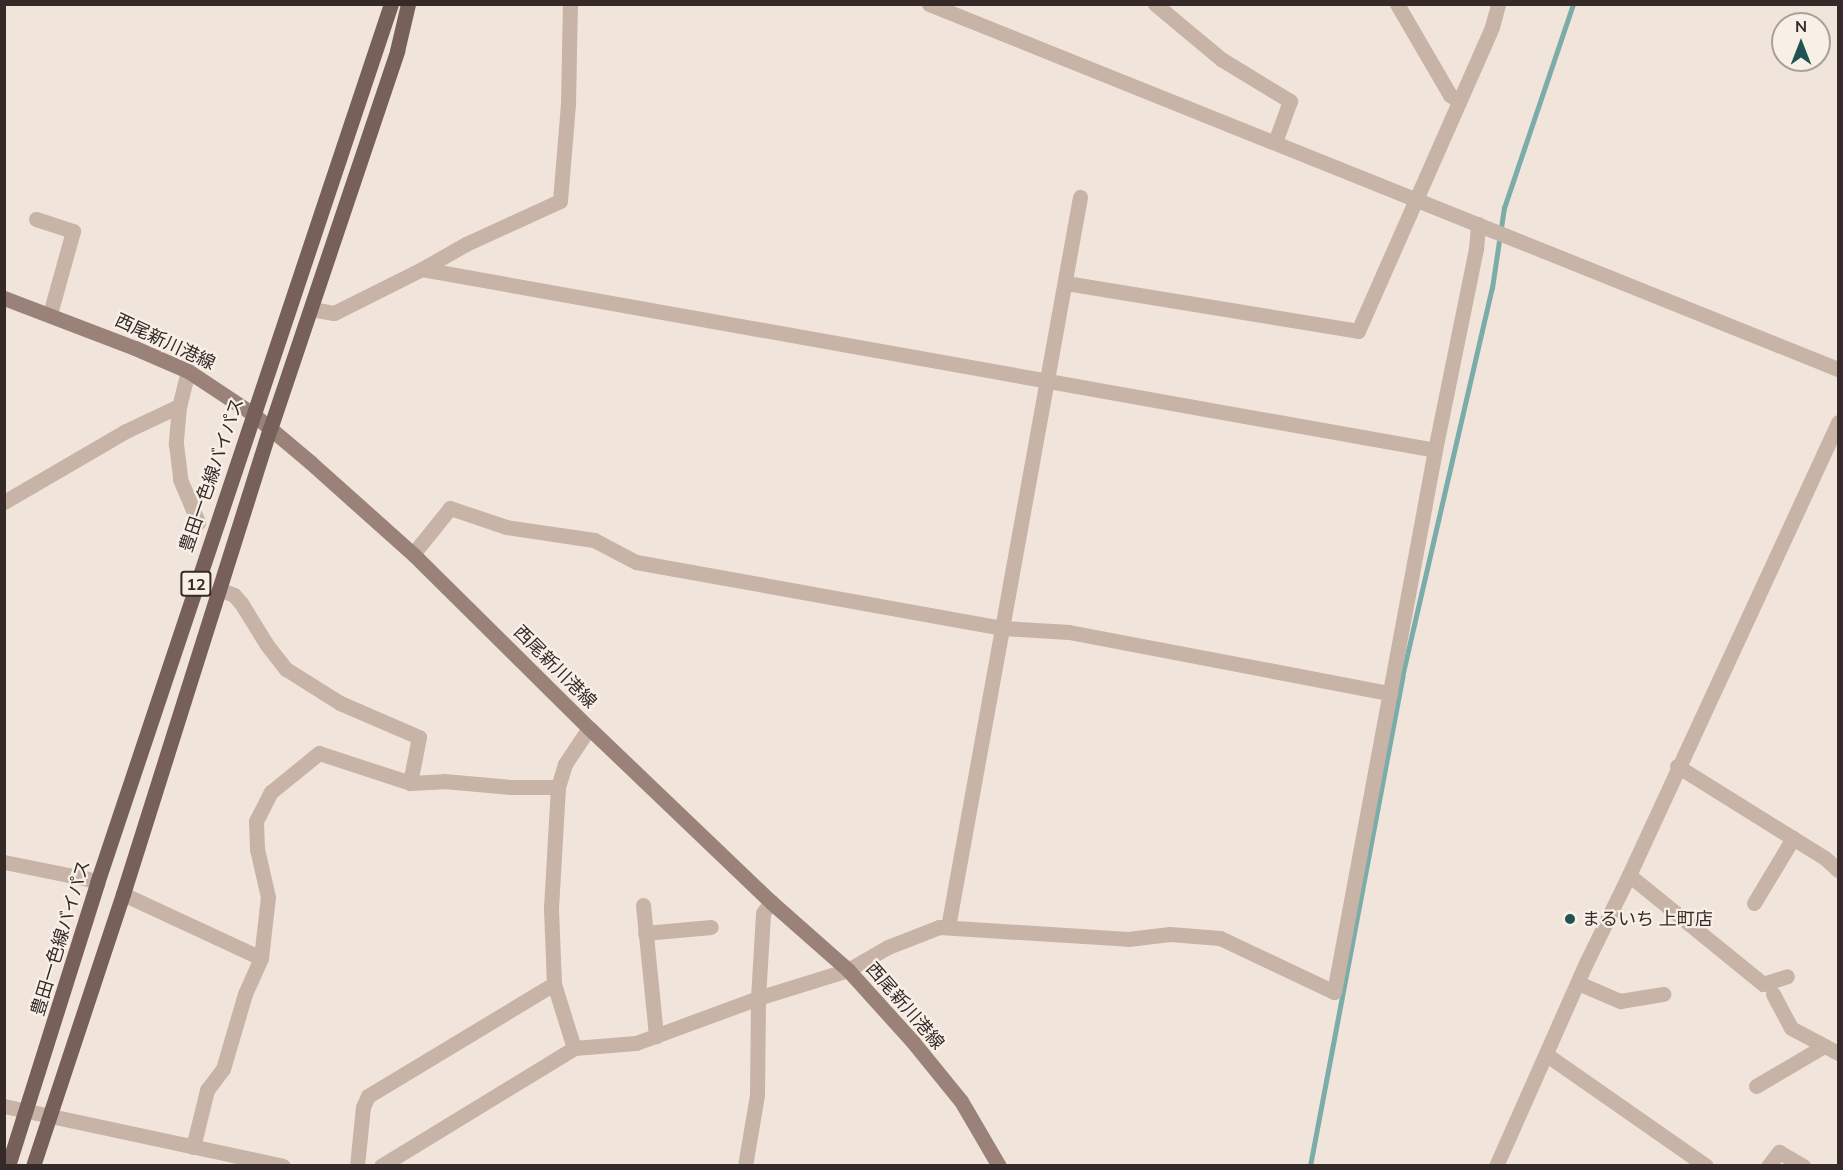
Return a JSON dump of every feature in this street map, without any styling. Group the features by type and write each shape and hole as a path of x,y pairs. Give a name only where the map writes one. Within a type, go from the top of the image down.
{"main road":[{"name":"豊田一色線バイパス","path":"8,1166 27,1112 97,883 390,4"},
{"name":"12","path":"33,1166 123,894 270,429 397,51 408,4"},
{"name":"西尾新川港線","path":"4,298 50,314 188,371 253,414 310,462 413,554 771,902 848,970 913,1042 961,1101 999,1166"}],"street":[{"path":"311,309 334,313 423,269 466,244 560,201 568,104 570,4"},
{"path":"929,4 1839,369"},
{"path":"1155,4 1221,59 1290,101 1275,142"},
{"path":"1397,4 1450,95 1459,101"},
{"path":"1066,283 1358,331 1492,27 1498,4"},
{"path":"948,927 1049,380 1080,197"},
{"path":"36,219 73,231 50,314"},
{"path":"381,1166 574,1048 636,1043 758,998 848,970 888,947 939,927 1128,939 1170,934 1220,938 1334,992 1435,450 1476,249 1486,226"},
{"path":"423,269 1435,450"},
{"path":"188,371 179,406 176,444 180,479 198,522"},
{"path":"4,502 126,431 179,406"},
{"path":"1496,1166 1677,766 1839,422"},
{"path":"413,554 450,508 506,527 594,540 636,562 1004,628 1070,632 1390,693"},
{"path":"219,588 234,595 242,603 267,645 286,669 340,703 419,737 410,783"},
{"path":"574,1048 554,984 551,908 558,787 566,764 590,728"},
{"path":"193,1147 207,1090 223,1069 245,994 261,958 268,897 257,849 256,821 271,792 319,753 410,783 444,781 510,787 558,787"},
{"path":"1677,766 1793,838 1839,870"},
{"path":"1754,903 1793,838"},
{"path":"4,862 88,879 97,883"},
{"path":"1629,875 1763,984 1787,976"},
{"path":"123,894 261,958"},
{"path":"745,1166 757,1095 758,998 763,913 771,902"},
{"path":"643,905 656,1036"},
{"path":"645,933 711,927"},
{"path":"1578,983 1620,1001 1663,994"},
{"path":"357,1166 363,1107 368,1096 554,984"},
{"path":"1773,994 1791,1028 1834,1050"},
{"path":"1756,1086 1834,1050"},
{"path":"1547,1055 1706,1166"},
{"path":"4,1106 283,1166"},
{"path":"1768,1166 1779,1152 1803,1166"}],"waterway":[{"path":"1310,1166 1402,677 1492,288 1504,208 1573,4"}],"place":[{"name":"まるいち 上町店","path":"1570,919"}]}
